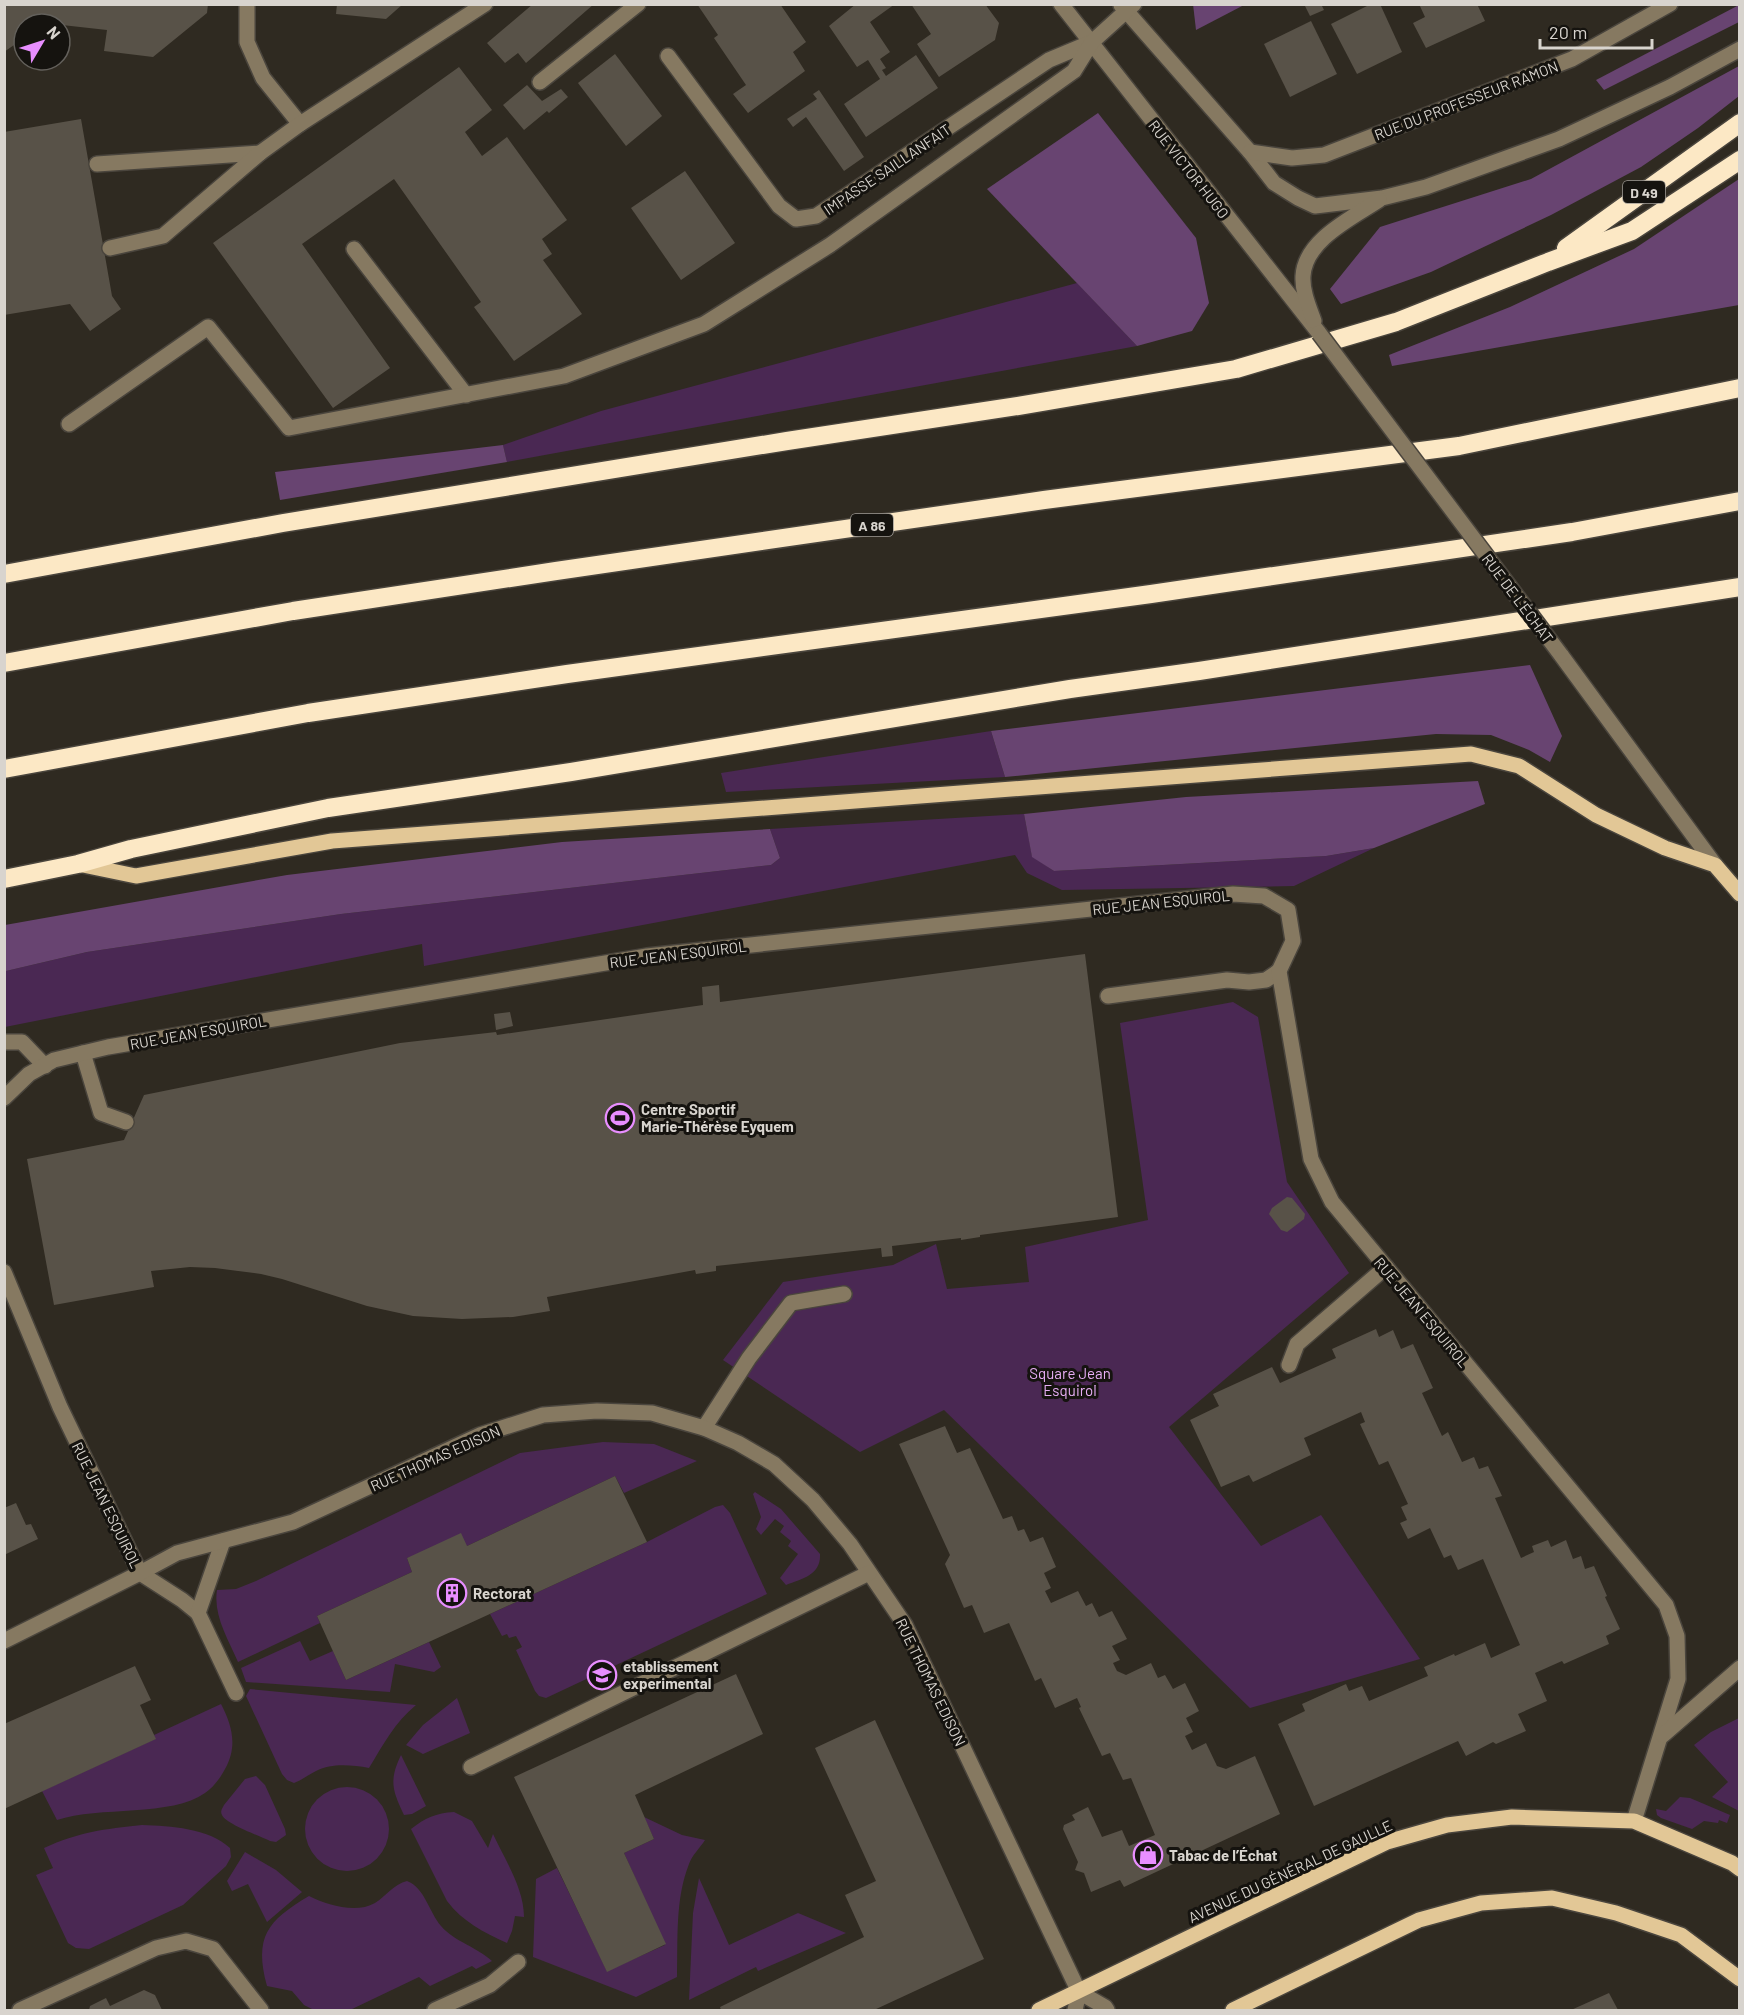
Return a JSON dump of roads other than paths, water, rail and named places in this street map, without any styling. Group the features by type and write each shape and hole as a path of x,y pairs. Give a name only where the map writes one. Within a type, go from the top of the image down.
{"highway":[{"name":"D 49","path":"1548,262 1740,123"},
{"path":"4,574 294,522 1236,369 1396,322 1632,231 1740,160"},
{"name":"A 86","path":"4,663 293,611 568,569 1056,499 1459,446 1740,388"},
{"path":"4,769 308,713 567,674 1151,594 1572,532 1740,501"},
{"path":"4,879 78,864 131,849 328,808 583,770 1070,689 1223,668 1740,587"}],"main road":[{"path":"78,864 136,876 332,841 1470,754 1520,766 1596,815 1665,848 1715,865 1740,894"},
{"name":"AVENUE DU GÉNÉRAL DE GAULLE","path":"1039,2010 1387,1842 1447,1825 1512,1817 1634,1821 1732,1863 1740,1869"},
{"path":"1233,2010 1419,1920 1481,1903 1552,1898 1616,1913 1681,1935 1740,1979"}],"street":[{"path":"247,4 247,42 263,78 300,124"},
{"path":"110,248 163,236 260,153 300,124 485,4"},
{"path":"540,82 638,4"},
{"name":"RUE VICTOR HUGO","path":"1060,4 1318,333"},
{"name":"RUE DU PROFESSEUR RAMON","path":"1250,152 1292,158 1324,155 1572,59 1670,4"},
{"path":"69,424 208,327 289,428 564,376 704,324 830,245 1074,71 1092,42 1127,7 1274,183 1315,206 1382,198 1425,187 1559,139 1670,87 1740,49"},
{"name":"IMPASSE SAILLANFAIT","path":"668,56 779,206 796,219 816,216 1049,60 1092,42"},
{"path":"97,164 260,153"},
{"path":"1318,333 1306,298 1302,277 1306,258 1320,239 1382,198"},
{"path":"354,249 466,395"},
{"name":"RUE DE L'ÉCHAT","path":"1318,333 1561,655 1715,865"},
{"name":"RUE JEAN ESQUIROL","path":"4,1098 29,1074 54,1060 108,1047 647,956 1233,894 1264,896 1288,910 1293,941 1279,971 1311,1159 1332,1202 1666,1605 1677,1636 1678,1679 1634,1821"},
{"path":"1108,996 1227,980 1249,982 1266,980 1279,971"},
{"path":"4,1042 22,1042 45,1065"},
{"path":"83,1053 101,1113 126,1122"},
{"path":"1289,1365 1297,1344 1386,1267"},
{"name":"RUE JEAN ESQUIROL","path":"4,1272 60,1407 140,1574 182,1600 198,1613"},
{"path":"704,1428 749,1358 791,1304 844,1294"},
{"name":"RUE THOMAS EDISON","path":"4,1641 140,1574 177,1553 293,1522 480,1435 543,1415 597,1411 652,1413 704,1428 738,1443 774,1464 813,1500 850,1545 905,1625 1079,1992"},
{"path":"223,1541 198,1613 236,1693"},
{"path":"471,1767 869,1573"},
{"path":"1662,1735 1740,1668"},
{"path":"20,2010 156,1948 186,1941 213,1949 261,2010"},
{"path":"435,2010 490,1985 518,1962"},
{"path":"1075,2010 1079,1992 1107,2010"}],"place":[{"name":"Centre Sportif Marie-Thérèse Eyquem","path":"620,1118"},
{"name":"Rectorat","path":"452,1593"},
{"name":"etablissement experimental","path":"602,1675"},
{"name":"Tabac de l’Échat","path":"1148,1855"}],"park label":[{"name":"Square Jean Esquirol","path":"1070,1382"}]}
